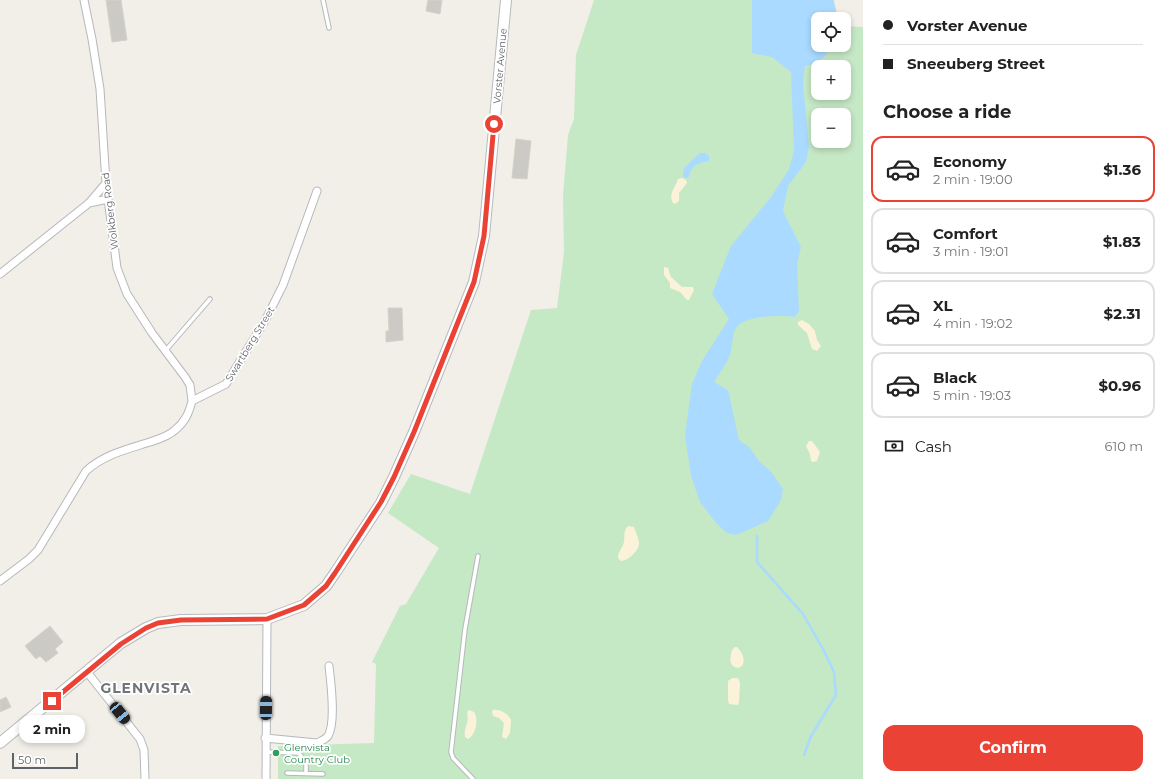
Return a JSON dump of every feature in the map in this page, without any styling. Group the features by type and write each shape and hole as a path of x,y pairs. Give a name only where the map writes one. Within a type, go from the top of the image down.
{"main road":[{"name":"Vorster Avenue","path":"267,619 304,605 326,586 381,502 414,432 466,304 474,282 484,236 506,0"},
{"path":"0,743 139,631 158,623 181,620 267,619"}],"street":[{"name":"Wolkberg Road","path":"84,0 100,90 106,183 117,268 121,281 135,307 190,385 192,401"},
{"path":"0,274 89,202 106,183"},
{"name":"Swartberg Street","path":"192,401 226,384 266,319 283,285 317,191"},
{"path":"89,202 108,199"},
{"path":"0,581 29,559 38,550 86,471 95,462 106,456 161,438 174,431 186,417 192,401"},
{"path":"266,779 267,619"},
{"path":"266,738 317,743 325,740 328,735 331,717 332,699 330,666"},
{"path":"87,672 140,739 144,750 145,779"}],"lane":[{"path":"323,0 329,28"},
{"path":"166,350 210,299"},
{"path":"473,779 453,758 451,752 465,629 478,556"},
{"path":"266,752 299,753 306,764 306,773"},
{"path":"287,773 323,774"}],"green space":[{"name":"Glenvista Country Club","path":"594,0 834,0 837,12 811,12 811,52 851,52 851,26 863,27 863,779 278,779 278,746 374,743 376,664 372,662 400,606 406,604 439,548 388,513 411,474 470,494 531,310 557,308 564,252 563,196 568,135 574,119 576,55"}],"sand":[{"path":"682,178 686,180 687,183 679,193 679,201 675,204 673,203 671,197 678,179"},
{"path":"664,267 668,268 671,277 682,287 693,287 694,290 689,300 687,300 680,292 670,288 670,283 664,275"},
{"path":"802,320 809,324 815,331 817,340 821,346 817,351 812,349 807,333 798,325 798,322"},
{"path":"809,441 812,441 820,452 817,461 813,462 811,461 810,454 806,446"},
{"path":"628,526 634,527 639,546 633,555 621,561 618,556 624,542 626,528"},
{"path":"737,647 742,654 743,659 742,666 738,668 731,664 730,661 732,650"},
{"path":"732,678 738,678 740,683 738,705 729,704 728,700 728,681"},
{"path":"469,710 474,712 476,715 476,727 471,737 468,739 465,737 465,731 468,720 467,712"},
{"path":"493,710 504,712 511,720 510,733 506,739 502,737 504,723 499,718 493,716"}],"water":[{"path":"752,0 833,0 836,12 811,12 811,52 827,52 821,60 811,60 811,64 805,66 803,84 809,147 806,162 788,186 783,211 801,247 797,264 799,311 795,317 781,316 755,318 740,324 734,331 729,358 714,382 728,390 739,440 749,447 759,461 772,473 783,489 781,500 768,521 736,535 727,533 717,524 700,502 691,476 685,435 692,384 702,361 729,319 712,294 731,246 771,197 789,169 794,151 791,72 772,57 752,53"},
{"path":"700,153 705,153 709,156 709,161 702,162 693,167 689,177 686,178 683,176 684,168"}],"building":[{"path":"106,0 121,0 127,40 112,42"},
{"path":"428,0 442,0 440,14 426,11"},
{"path":"516,139 531,141 527,179 512,178"},
{"path":"388,308 402,308 403,340 386,342 386,331 389,331"},
{"path":"50,626 63,642 55,649 58,653 46,662 40,656 36,659 25,646"},
{"path":"6,697 11,707 0,712 0,700"}],"waterway":[{"path":"757,536 757,562 803,614 834,672 836,695 811,736 804,755"}],"place":[{"name":"Glenvista Country Club","path":"276,753"}],"district":[{"name":"GLENVISTA","path":"146,688"}],"route":[{"path":"52,701 121,644 139,631 146,628 158,623 181,620 267,619 281,615 304,605 314,598 326,586 381,502 394,477 414,432 474,282 483,244 486,221 494,124"}]}
